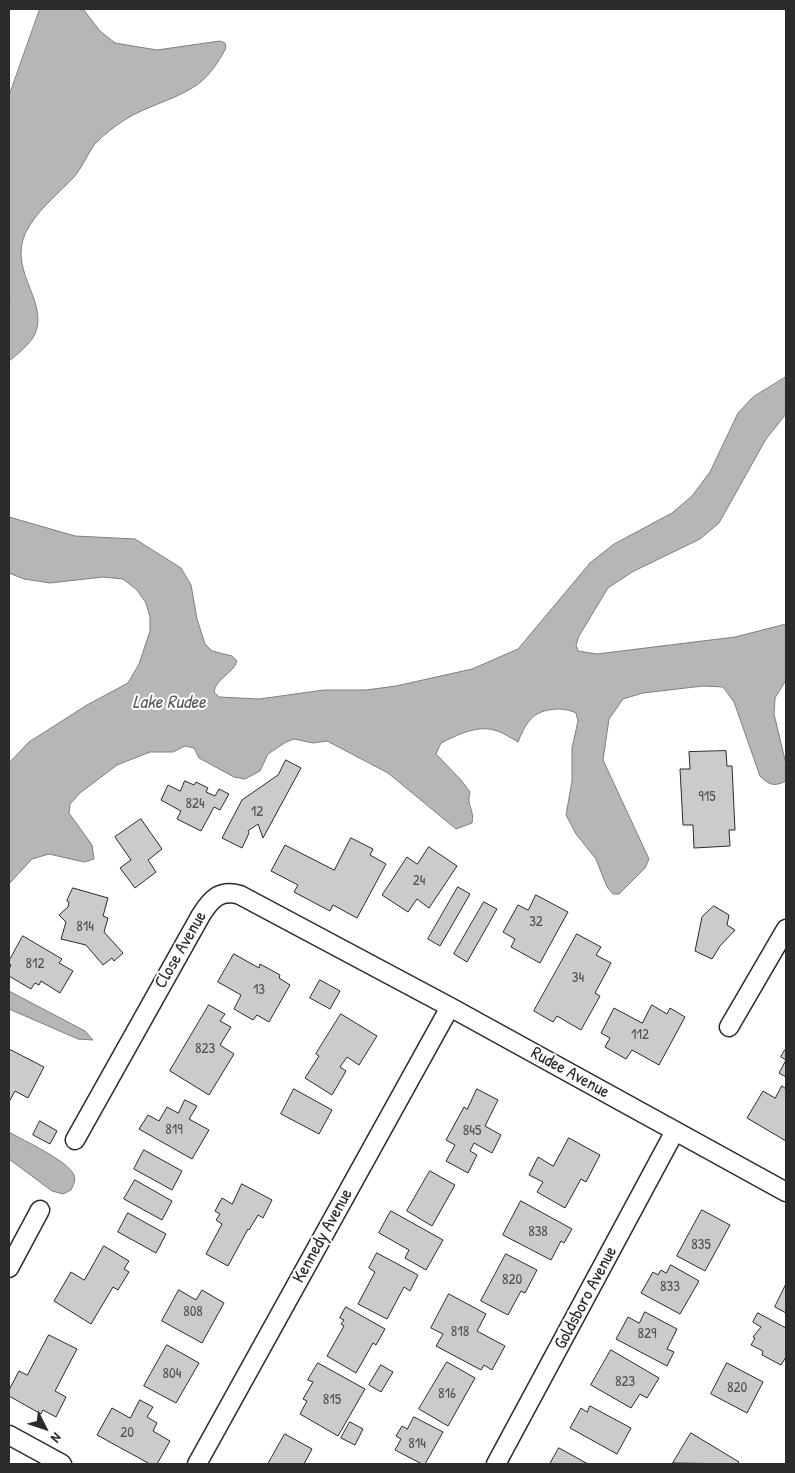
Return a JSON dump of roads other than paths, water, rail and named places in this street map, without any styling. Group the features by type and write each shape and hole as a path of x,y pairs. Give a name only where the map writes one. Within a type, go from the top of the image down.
{"street":[{"name":"Close Avenue","path":"75,1140 201,914 208,904 222,894 230,892 240,895 353,955"},
{"path":"729,1027 786,928"},
{"name":"Rudee Avenue","path":"353,955 786,1192"},
{"name":"Kennedy Avenue","path":"197,1464 450,1007"},
{"name":"Goldsboro Avenue","path":"496,1464 675,1131"},
{"path":"9,1268 40,1210"},
{"path":"9,1435 62,1464"}],"water":[{"path":"40,9 83,9 100,31 115,43 157,50 220,41 225,43 226,48 212,71 197,85 184,93 134,114 101,138 94,145 80,170 45,206 30,225 23,240 21,255 23,269 37,308 38,321 33,337 9,361 9,96"},
{"name":"Lake Rudee","path":"786,377 786,414 766,439 719,523 700,539 632,572 608,588 579,636 576,645 578,651 597,654 735,637 786,624 786,680 775,698 774,714 786,764 786,781 772,784 760,776 734,702 723,687 703,686 643,693 623,699 609,719 603,760 649,859 645,868 619,894 613,894 607,887 596,859 576,834 566,815 572,781 572,748 578,721 576,713 564,709 551,709 533,717 518,742 500,732 483,729 468,731 441,743 436,754 470,792 469,801 473,818 472,823 456,829 388,773 327,741 313,743 294,739 286,742 268,754 260,771 245,779 234,777 199,758 194,748 185,746 173,752 150,752 117,765 80,793 70,804 69,813 92,845 94,859 84,862 49,854 32,859 9,884 9,763 29,742 87,705 128,683 139,664 150,631 150,617 146,603 137,590 123,579 103,577 50,583 24,579 9,573 9,517 75,536 135,539 181,568 191,585 197,619 205,644 212,651 232,656 237,661 215,687 214,692 219,697 259,699 324,690 366,690 396,686 472,669 518,649 590,563 614,544 672,513 692,496 710,472 738,413 753,397"},
{"path":"9,991 85,1031 93,1040 78,1039 9,1009"},
{"path":"9,1132 54,1157 70,1169 75,1179 71,1190 63,1194 52,1191 9,1159"}]}
